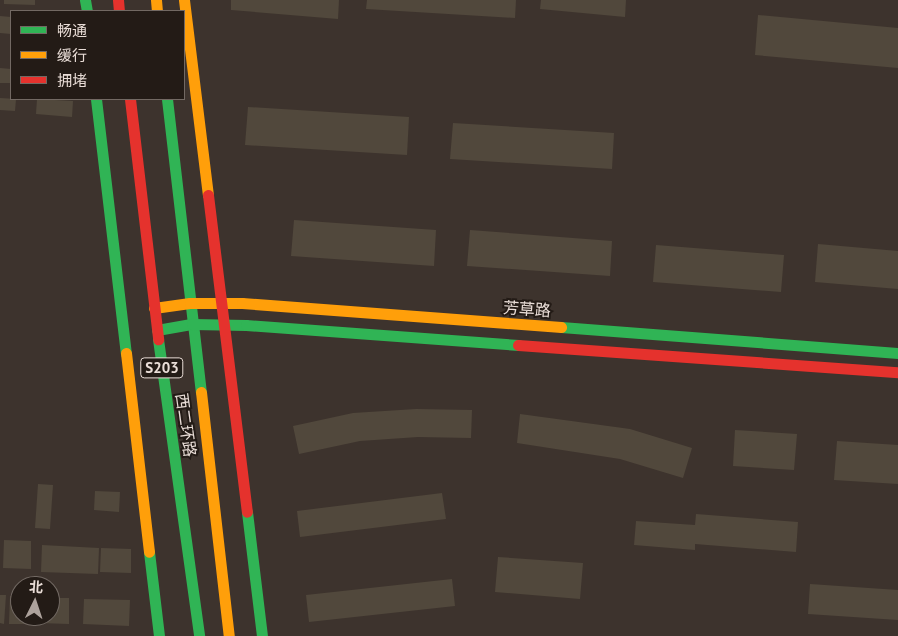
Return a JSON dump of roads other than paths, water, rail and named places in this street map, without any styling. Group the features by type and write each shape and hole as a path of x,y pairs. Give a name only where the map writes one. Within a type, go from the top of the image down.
{"street":[{"path":"184,0 262,636"},
{"path":"96,100 160,636"},
{"name":"西二环路","path":"130,100 154,308 199,636"},
{"name":"西二环路","path":"167,100 229,636"},
{"name":"芳草路","path":"154,308 190,303 222,303 898,353"},
{"path":"157,330 192,324 225,324 898,372"}]}
